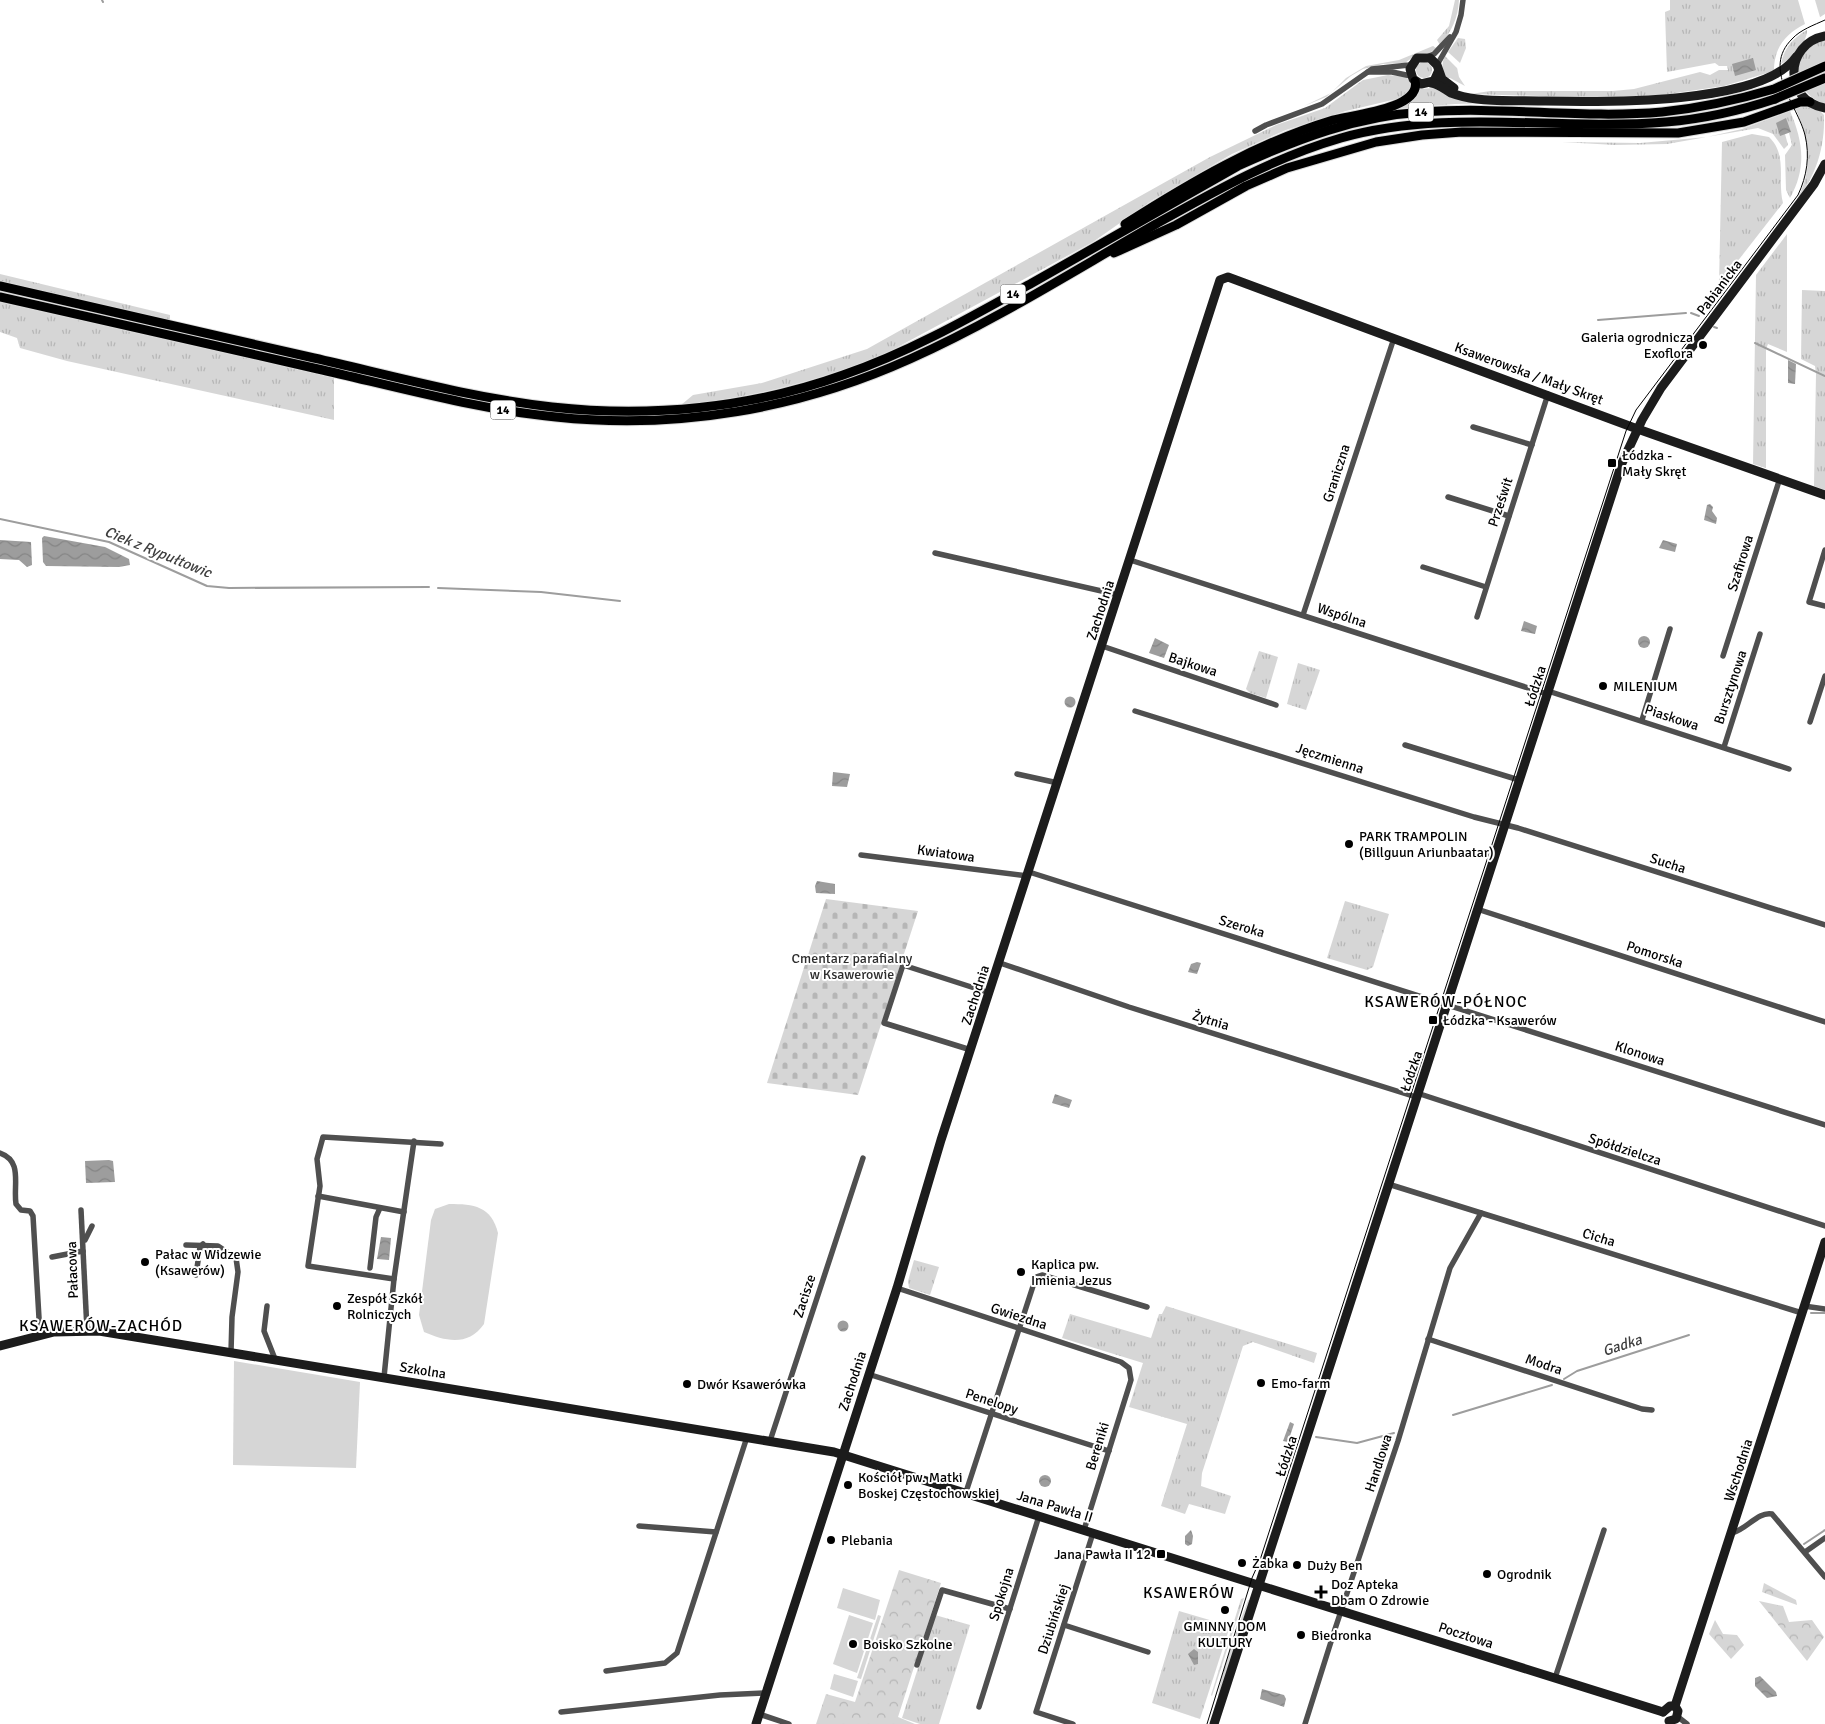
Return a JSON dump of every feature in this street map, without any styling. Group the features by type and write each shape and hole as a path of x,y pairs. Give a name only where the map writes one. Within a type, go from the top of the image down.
{"main road":[{"name":"14","path":"0,286 477,395 584,410 655,411 697,408 757,399 843,375 930,339 1238,166 1281,146 1341,126 1421,112 1660,112 1713,105 1774,89 1825,66"},
{"name":"14","path":"0,297 478,406 568,419 649,421 716,416 756,409 846,385 906,361 950,339 1242,177 1286,156 1344,137 1396,127 1449,122 1664,122 1726,113 1775,99 1825,78"},
{"path":"1096,247 1102,238 1172,194 1244,154 1312,127 1400,104 1412,95 1416,88 1413,79"},
{"path":"1091,261 1103,259 1148,239 1246,186 1287,168 1376,142 1422,135 1486,131 1678,133 1737,124 1800,102 1810,102"}],"street":[{"path":"1431,83 1458,25 1463,0"},
{"path":"1255,131 1272,122 1322,104 1352,81 1379,67 1409,65 1417,58 1434,54 1448,40 1458,25"},
{"path":"1368,72 1392,72 1413,79 1421,84 1431,83 1453,94 1487,100 1646,101 1719,91 1774,75 1787,68 1808,43 1825,36"},
{"path":"1427,57 1438,69 1442,79 1464,96"},
{"path":"1796,57 1794,74 1796,84"},
{"path":"1412,63 1413,79"},
{"path":"1774,75 1786,77 1796,84 1810,102 1824,109"},
{"name":"Pabianicka","path":"1638,428 1668,378 1814,184 1825,164"},
{"name":"Ksawerowska / Mały Skręt","path":"1224,278 1236,280 1825,495"},
{"name":"Zachodnia","path":"756,1724 897,1288 971,1050 1220,280 1224,278"},
{"name":"Graniczna","path":"1304,615 1394,338"},
{"name":"Prześwit","path":"1477,617 1548,394"},
{"path":"1472,427 1532,445"},
{"name":"Łódzka","path":"1214,1724 1617,476 1638,428"},
{"name":"Szafirowa","path":"1724,656 1780,478"},
{"path":"1448,497 1509,516"},
{"path":"1825,550 1809,602 1825,606"},
{"path":"935,553 1119,595"},
{"name":"Wspólna","path":"1130,560 1547,693"},
{"path":"1423,567 1486,587"},
{"path":"1642,720 1670,629"},
{"name":"Bursztynowa","path":"1724,747 1760,634"},
{"name":"Bajkowa","path":"1102,646 1276,705"},
{"path":"1810,722 1825,676"},
{"name":"Piaskowa","path":"1547,693 1642,720 1789,769"},
{"name":"Jęczmienna","path":"1135,710 1474,817 1504,824"},
{"path":"1405,745 1519,780"},
{"path":"1017,774 1058,783"},
{"name":"Sucha","path":"1504,824 1825,925"},
{"name":"Kwiatowa","path":"861,854 1028,874"},
{"name":"Szeroka","path":"1028,874 1447,1004"},
{"name":"Pomorska","path":"1477,909 1825,1022"},
{"name":"Żytnia","path":"1000,963 1129,1007 1417,1095"},
{"path":"971,1050 884,1023 903,965 990,993"},
{"name":"Klonowa","path":"1447,1004 1825,1125"},
{"name":"Spółdzielcza","path":"1417,1095 1825,1226"},
{"path":"394,1279 308,1266 320,1186 317,1159 323,1137 441,1144"},
{"path":"384,1377 394,1279 414,1141"},
{"path":"0,1153 11,1158 15,1164 16,1204 21,1210 30,1211 33,1216 40,1335"},
{"name":"Zacisze","path":"770,1441 862,1158"},
{"name":"Cicha","path":"1388,1184 1803,1310 1825,1309"},
{"path":"318,1196 404,1212"},
{"path":"370,1268 376,1217 380,1208"},
{"name":"Pałacowa","path":"81,1210 87,1330"},
{"name":"Handlowa","path":"1305,1724 1395,1450 1454,1259 1481,1213"},
{"path":"52,1257 83,1248 92,1226"},
{"name":"Wschodnia","path":"1675,1706 1825,1242"},
{"path":"196,1275 200,1247 203,1244"},
{"path":"186,1245 203,1244 222,1247 236,1258 238,1272 232,1317 231,1352"},
{"path":"966,1492 1038,1276 1147,1307"},
{"name":"Gwiezdna","path":"897,1288 1124,1363 1131,1370"},
{"path":"267,1306 264,1331 270,1341 275,1359"},
{"name":"Szkolna","path":"0,1346 40,1335 87,1330 275,1359 843,1454"},
{"name":"Modra","path":"1428,1339 1642,1409 1652,1410"},
{"name":"Bereniki","path":"1089,1531 1109,1451 1132,1380 1131,1370"},
{"name":"Penelopy","path":"868,1374 1109,1451"},
{"path":"606,1671 665,1663 677,1653 747,1437"},
{"name":"Jana Pawła II","path":"843,1454 1260,1585"},
{"path":"1732,1533 1763,1514 1769,1513 1825,1577"},
{"name":"Spokojna","path":"979,1707 1039,1516"},
{"path":"639,1526 716,1532"},
{"path":"1555,1678 1604,1530"},
{"name":"Dziubińskiej","path":"1073,1724 1036,1712 1064,1625 1089,1531"},
{"path":"1805,1552 1825,1538"},
{"name":"Pocztowa","path":"1260,1585 1663,1712"},
{"path":"917,1664 942,1590 1010,1609"},
{"path":"1064,1625 1148,1652"},
{"path":"561,1712 720,1694 766,1693"},
{"path":"1672,1721 1678,1711 1675,1706 1667,1707 1663,1712 1664,1718 1672,1721 1687,1724"},
{"path":"759,1714 789,1724"}],"green space":[{"path":"1455,0 1459,0 1456,18 1448,35 1440,45 1437,40 1449,26"},
{"path":"1670,0 1798,0 1805,24 1792,32 1782,43 1776,55 1774,71 1724,86 1662,95 1602,98 1471,94 1490,91 1613,91 1634,89 1700,72 1710,75 1719,70 1728,70 1727,66 1719,66 1715,63 1667,72 1665,12 1670,10"},
{"path":"1815,0 1825,0 1825,14 1820,17"},
{"path":"1807,30 1805,39 1798,50 1781,64 1784,53 1790,44 1797,36"},
{"path":"1458,38 1465,39 1466,48 1460,63 1448,52"},
{"path":"1825,39 1825,104 1813,98 1805,90 1800,81 1798,70 1799,60 1804,51 1813,44"},
{"path":"1433,46 1436,48 1430,53 1417,54 1405,63 1383,64 1363,69 1351,76 1332,92 1346,78 1366,66 1399,60"},
{"path":"1445,56 1457,68 1459,77 1465,86 1450,78 1446,78 1442,67"},
{"path":"1421,62 1427,62 1432,67 1430,76 1421,78 1416,73 1416,67"},
{"path":"1388,75 1406,77 1410,82 1410,91 1401,98 1346,111 1286,130 1232,154 1151,201 1093,242 883,355 834,373 784,387 733,398 681,405 693,395 762,383 867,349 1210,157 1276,125 1325,108 1363,80"},
{"path":"1434,88 1499,103 1455,104 1395,109 1413,98 1420,89"},
{"path":"1330,93 1326,97 1304,106"},
{"path":"1807,105 1824,115 1823,139 1814,172 1796,201 1806,178 1808,155 1804,132 1795,108"},
{"path":"1790,111 1798,133 1801,165 1799,176 1790,198 1786,190 1785,155 1792,145 1789,133 1791,131 1785,134 1788,145 1784,149 1773,134 1758,128 1708,137 1742,129"},
{"path":"1752,134 1769,137 1775,144 1780,160 1783,203 1719,285 1722,142"},
{"path":"1707,137 1667,144 1615,145 1562,142 1640,143"},
{"path":"1787,234 1787,352 1768,344 1766,349 1766,468 1753,464 1756,275"},
{"path":"0,274 170,315 170,321 0,281"},
{"path":"0,289 463,395 460,399 0,293"},
{"path":"1802,290 1825,291 1825,490 1814,486 1816,374 1815,366 1801,359"},
{"path":"0,300 334,378 334,420 67,361 20,348 17,338 0,332"},
{"path":"1259,651 1278,657 1266,698 1250,693 1246,689"},
{"path":"1298,663 1320,670 1306,710 1287,704"},
{"name":"Cmentarz parafialny w Ksawerowie","path":"826,899 918,911 858,1095 767,1083"},
{"path":"1345,901 1389,914 1373,967 1367,970 1327,958"},
{"path":"449,1204 480,1208 491,1217 498,1233 484,1324 471,1336 456,1340 440,1338 424,1332 419,1315 431,1220 435,1209"},
{"path":"914,1260 939,1267 930,1295 909,1288 908,1281"},
{"path":"1166,1306 1317,1353 1314,1363 1253,1342 1243,1346 1202,1473 1201,1486 1231,1496 1225,1514 1189,1504 1185,1514 1161,1506 1187,1424 1129,1407 1143,1363 1062,1338 1070,1314 1151,1338 1159,1314 1162,1314"},
{"path":"234,1361 360,1382 356,1468 233,1465"},
{"path":"899,1570 941,1583 898,1717 915,1724 816,1724 826,1694 855,1702"},
{"path":"1764,1583 1796,1600 1797,1605 1762,1592"},
{"path":"843,1588 880,1600 875,1620 837,1608"},
{"path":"1244,1598 1212,1696 1241,1599"},
{"path":"1248,1600 1250,1600 1219,1698 1225,1666"},
{"path":"1759,1601 1783,1606 1789,1622 1812,1620 1824,1637 1807,1661"},
{"path":"1179,1611 1230,1626 1200,1719 1152,1703"},
{"name":"Boisko Szkolne","path":"849,1615 873,1623 857,1673 833,1664"},
{"path":"878,1615 881,1616 861,1679 857,1678"},
{"path":"935,1615 970,1625 939,1724 920,1724 902,1718"},
{"path":"1715,1620 1723,1634 1737,1635 1744,1645 1731,1659 1709,1634"},
{"path":"834,1674 858,1681 853,1697 830,1689"}],"water":[{"path":"1753,58 1756,70 1735,76 1732,64"},
{"path":"1786,118 1791,132 1780,136 1776,123"},
{"path":"1788,360 1796,364 1795,384 1788,383"},
{"path":"1710,504 1717,518 1716,524 1704,520 1707,505"},
{"path":"44,536 105,547 129,559 130,565 119,567 46,566 43,562 42,538"},
{"path":"0,540 31,542 32,565 27,567 19,560 0,559"},
{"path":"1663,540 1677,544 1675,552 1659,548"},
{"path":"1524,621 1537,626 1535,634 1521,631"},
{"path":"1644,636 1650,642 1644,648 1638,642"},
{"path":"1155,638 1169,645 1164,658 1149,653"},
{"path":"1070,696 1076,702 1070,708 1064,702"},
{"path":"833,772 850,774 847,787 832,786"},
{"path":"817,881 835,884 835,894 816,893 815,886"},
{"path":"1201,963 1197,974 1188,972 1191,964"},
{"path":"1055,1094 1072,1100 1069,1108 1052,1103"},
{"path":"85,1161 113,1161 115,1182 86,1183"},
{"path":"381,1237 391,1238 389,1260 377,1259"},
{"path":"843,1320 849,1326 843,1332 837,1326"},
{"path":"1290,1422 1294,1424 1288,1442 1283,1441"},
{"path":"1043,1475 1047,1475 1051,1481 1047,1487 1043,1487 1039,1483 1039,1479"},
{"path":"1191,1530 1193,1536 1192,1544 1188,1546 1185,1544 1185,1536"},
{"path":"1194,1649 1198,1652 1198,1664 1194,1665 1188,1654"},
{"path":"1760,1676 1776,1692 1777,1696 1767,1698 1755,1686 1755,1678"},
{"path":"1262,1689 1284,1695 1286,1699 1284,1707 1260,1699"}],"waterway":[{"path":"1598,320 1686,313"},
{"path":"1691,313 1699,316"},
{"path":"1755,343 1825,376"},
{"name":"Ciek z Rypułtowic","path":"0,519 109,542 207,586 229,588 429,587"},
{"name":"Ciek z Rypułtowic","path":"438,588 541,592 620,601"},
{"name":"Gadka","path":"1811,1313 1825,1313"},
{"name":"Gadka","path":"1564,1379 1577,1371 1689,1335"},
{"name":"Gadka","path":"1453,1415 1552,1385"},
{"name":"Gadka","path":"1316,1437 1357,1443 1394,1433"},
{"path":"1804,1544 1825,1530"}],"tram line":[{"path":"1207,1724 1252,1578 1260,1560 1626,431 1636,410 1798,195 1804,181 1807,166 1807,143 1801,123 1784,87 1780,62 1784,50 1795,36 1825,20"}],"place":[{"name":"Galeria ogrodnicza Exoflora","path":"1703,345"},
{"name":"Łódzka - Mały Skręt","path":"1612,463"},
{"name":"MILENIUM","path":"1603,686"},
{"name":"PARK TRAMPOLIN (Billguun Ariunbaatar)","path":"1349,844"},
{"name":"Łódzka - Ksawerów","path":"1433,1020"},
{"name":"Pałac w Widzewie (Ksawerów)","path":"145,1262"},
{"name":"Kaplica pw. Imienia Jezus","path":"1021,1272"},
{"name":"Zespół Szkół Rolniczych","path":"337,1306"},
{"name":"Emo-farm","path":"1261,1383"},
{"name":"Dwór Ksawerówka","path":"687,1384"},
{"name":"Kościół pw. Matki Boskej Częstochowskiej","path":"848,1485"},
{"name":"Plebania","path":"831,1540"},
{"name":"Jana Pawła II 12","path":"1161,1554"},
{"name":"Żabka","path":"1242,1563"},
{"name":"Duży Ben","path":"1297,1565"},
{"name":"Ogrodnik","path":"1487,1574"},
{"name":"Doz Apteka Dbam O Zdrowie","path":"1321,1592"},
{"name":"GMINNY DOM KULTURY","path":"1225,1610"},
{"name":"Biedronka","path":"1301,1635"},
{"name":"Boisko Szkolne","path":"853,1644"}],"district":[{"name":"KSAWERÓW-PÓŁNOC","path":"1446,1001"},
{"name":"KSAWERÓW-ZACHÓD","path":"101,1325"},
{"name":"KSAWERÓW","path":"1189,1592"}]}
